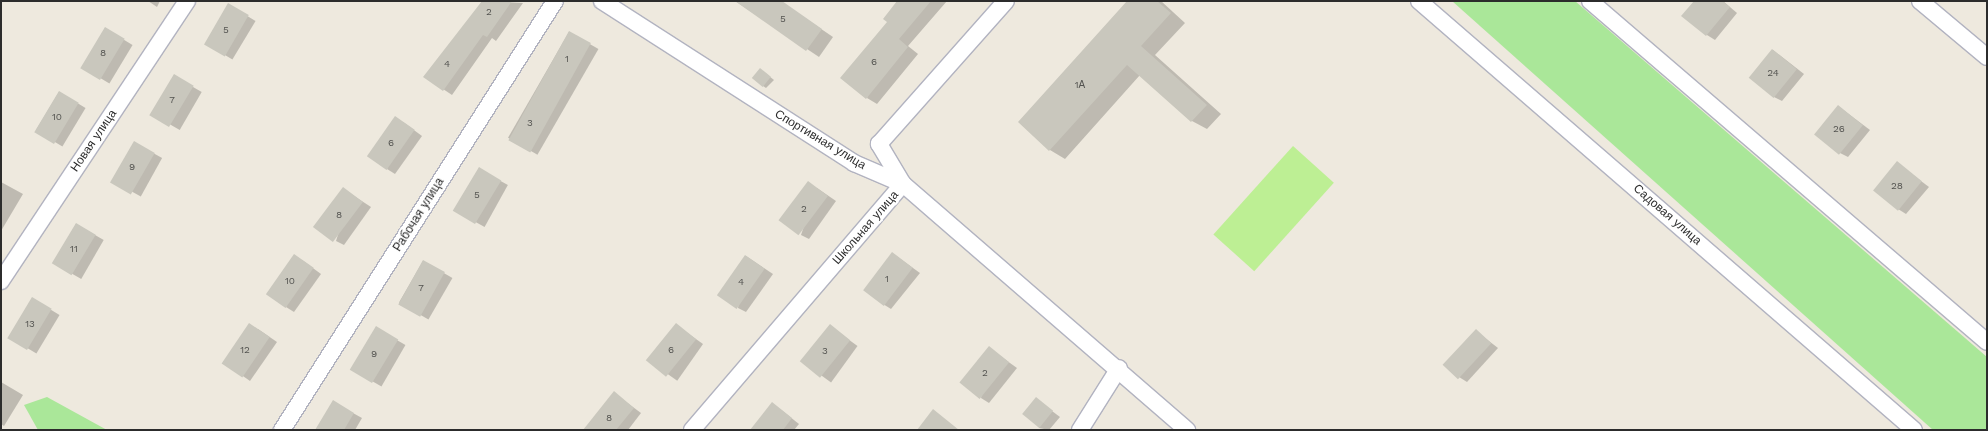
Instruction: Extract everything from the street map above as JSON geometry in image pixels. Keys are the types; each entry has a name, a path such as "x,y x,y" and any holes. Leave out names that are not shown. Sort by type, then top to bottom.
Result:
{"street":[{"name":"Новая улица","path":"1,281 187,1"},
{"name":"Рабочая улица","path":"282,430 555,1"},
{"name":"Спортивная улица","path":"602,1 854,164 903,184 1119,368 1188,430"},
{"name":"Школьная улица","path":"692,430 903,184 879,144 1006,1"},
{"name":"Садовая улица","path":"1419,1 1914,430"},
{"path":"1590,1 1987,342"},
{"path":"1920,1 1987,57"},
{"path":"1080,430 1119,368"}],"green space":[{"path":"1452,1 1575,1 1987,357 1987,430 1933,430"},
{"path":"1293,146 1334,183 1254,271 1213,234"},
{"path":"47,397 107,430 38,430 24,405"}],"building":[{"path":"482,1 512,1 487,37 483,35 443,91 423,77"},
{"path":"735,1 782,1 822,29 806,51"},
{"path":"897,1 931,1 899,39 908,47 866,99 840,78 887,22 883,19"},
{"path":"1127,1 1157,1 1171,13 1141,46 1207,105 1191,122 1127,65 1049,151 1018,122"},
{"path":"1694,1 1722,1 1730,7 1706,36 1681,16"},
{"path":"228,3 249,15 225,57 204,45"},
{"path":"105,27 125,39 100,80 80,68"},
{"path":"569,31 591,43 530,152 508,140"},
{"path":"1772,49 1797,69 1774,98 1749,78"},
{"path":"760,68 771,77 763,87 752,78"},
{"path":"174,74 194,86 169,127 149,115"},
{"path":"59,91 79,103 54,144 34,132"},
{"path":"1838,105 1863,125 1839,155 1814,135"},
{"path":"395,116 415,130 387,170 367,156"},
{"path":"134,141 155,153 131,195 110,183"},
{"path":"1897,161 1922,181 1898,211 1873,191"},
{"path":"479,167 501,180 475,224 453,211"},
{"path":"808,181 828,196 798,235 779,220"},
{"path":"343,187 363,202 333,242 313,227"},
{"path":"76,223 96,235 72,275 52,263"},
{"path":"892,252 913,268 884,306 863,290"},
{"path":"294,254 314,268 286,308 266,294"},
{"path":"745,255 765,269 737,309 717,295"},
{"path":"423,260 445,272 420,317 398,305"},
{"path":"32,297 52,309 27,350 7,338"},
{"path":"249,323 270,337 242,378 222,364"},
{"path":"676,323 696,339 666,377 646,360"},
{"path":"830,324 850,340 820,378 800,361"},
{"path":"376,326 398,339 372,383 350,370"},
{"path":"1476,329 1491,343 1458,379 1443,365"},
{"path":"989,346 1009,362 980,399 959,383"},
{"path":"614,391 634,408 616,430 583,430"},
{"path":"1036,397 1053,411 1039,428 1022,414"},
{"path":"333,400 354,413 344,430 315,430"},
{"path":"772,402 792,418 783,430 750,430"},
{"path":"933,409 959,430 917,430"}]}
